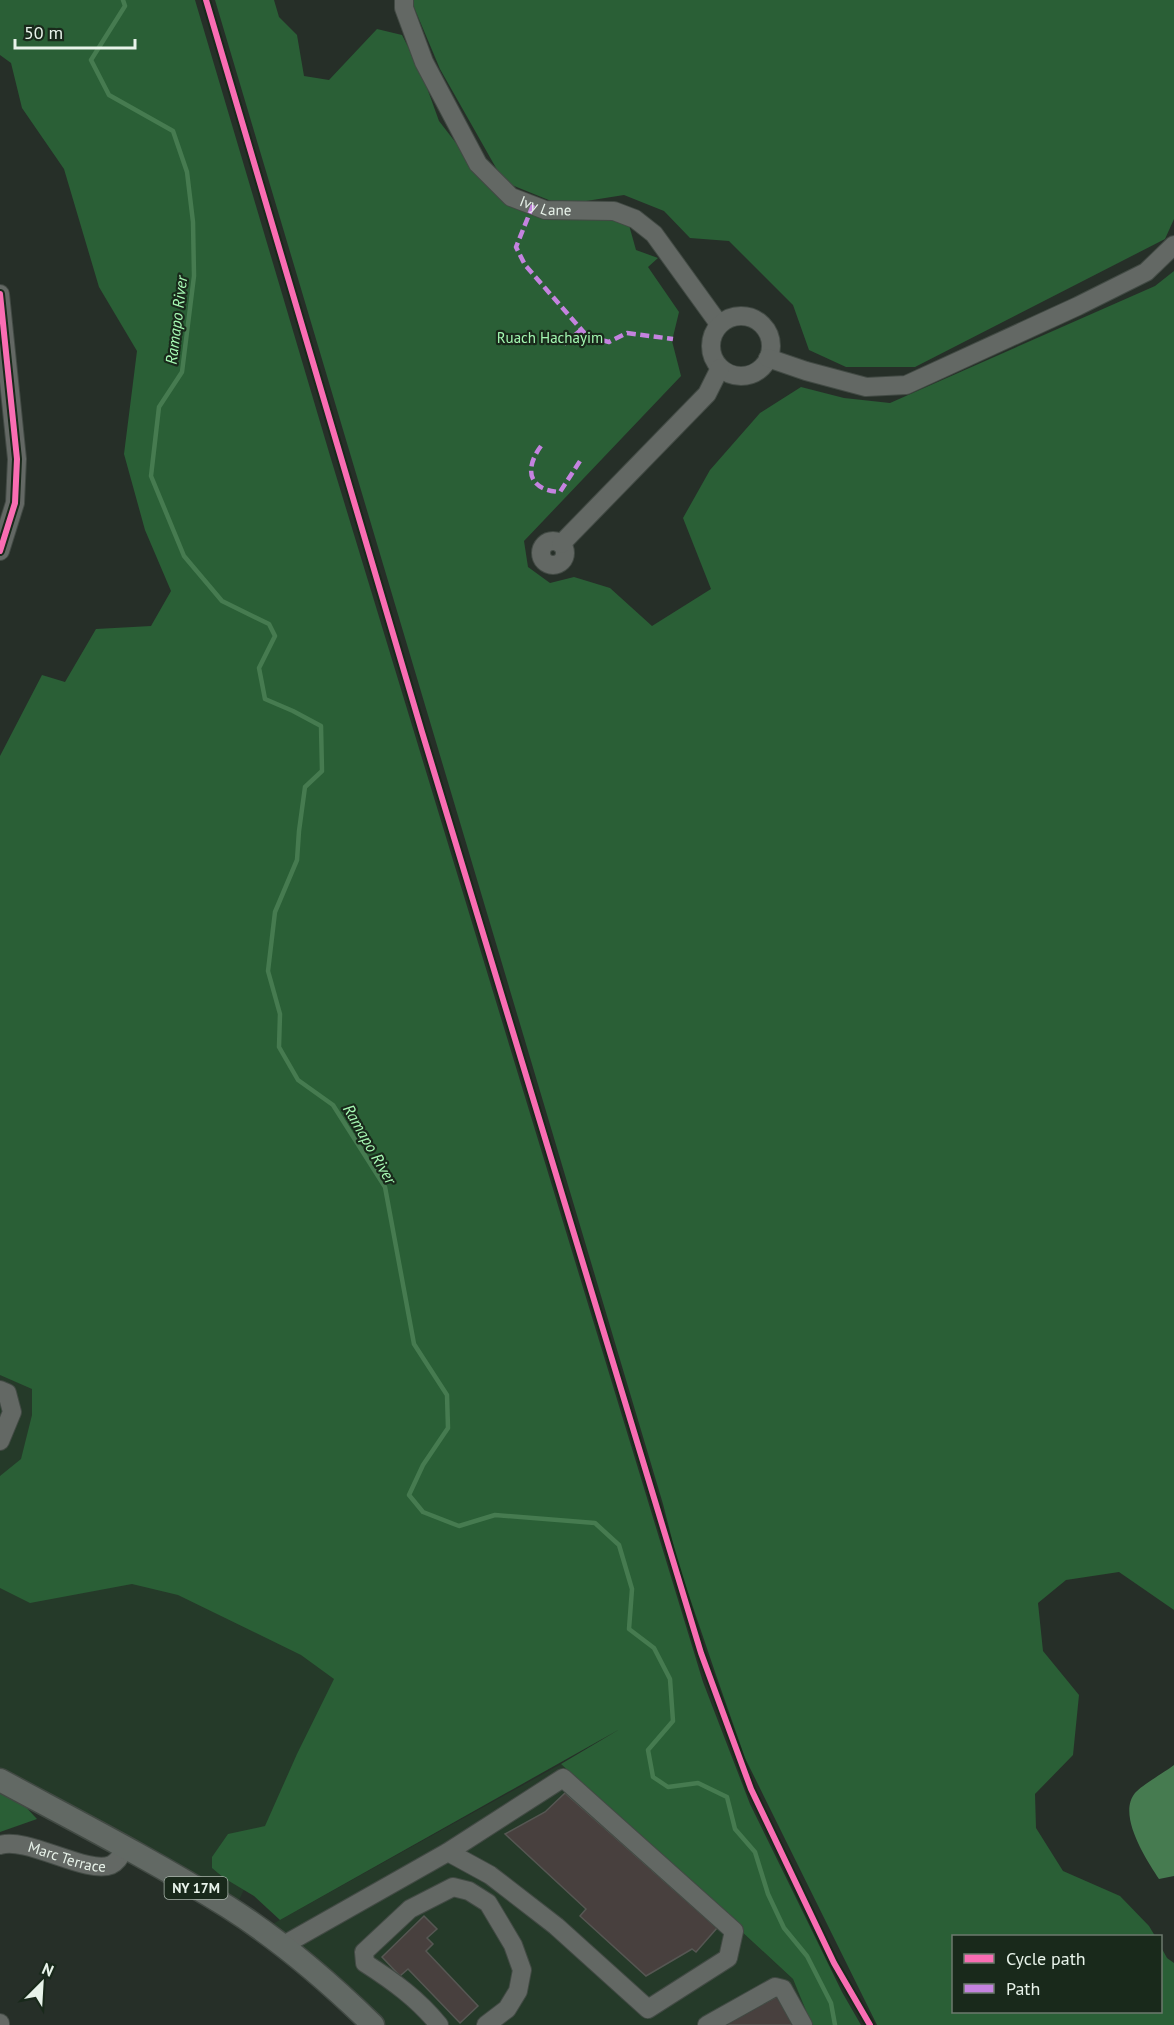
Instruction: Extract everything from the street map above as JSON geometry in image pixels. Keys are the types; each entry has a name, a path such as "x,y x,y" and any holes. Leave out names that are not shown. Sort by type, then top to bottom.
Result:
{"main road":[{"name":"NY 17M","path":"0,1780 125,1847 228,1907 282,1946 373,2025"}],"street":[{"name":"Ivy Lane","path":"404,0 406,16 424,62 478,164 511,197 545,210 614,211 635,219 654,234 719,324"},
{"path":"768,358 866,387 906,385 1146,272 1174,245"},
{"path":"0,294 17,459 15,503 0,551"},
{"path":"738,316 757,321 770,337 771,348 768,358 764,366 747,375 738,376 720,368 711,352 713,333 719,324 738,316"},
{"path":"561,544 707,394 720,368"},
{"path":"0,1390 7,1393 12,1412 0,1441"},
{"path":"282,1946 448,1852 563,1778 734,1931 728,1958 648,2009 556,1926 490,1875 448,1852"},
{"name":"Marc Terrace","path":"0,1845 5,1843 22,1845 93,1866 110,1866 120,1857 125,1847"},
{"path":"439,2025 425,2008 399,1985 365,1963 364,1952 410,1909 453,1887 469,1891 488,1903 513,1946 522,1970 518,1991 507,2009 486,2025"},
{"path":"708,2025 775,1988 783,1989 803,2025"}],"shaded area":[{"path":"0,1192 357,1647 234,1911 0,1783"},
{"path":"561,1764 793,1979 815,2025 373,2025 269,1926"},
{"path":"1174,1765 1174,1876 1159,1879 1135,1837 1129,1813 1130,1802 1138,1790"}],"green space":[{"path":"0,0 195,0 331,459 703,1682 750,1804 842,1992 861,2025 812,2025 793,1979 561,1764 620,1729 280,1920 254,1896 212,1868 212,1857 228,1834 265,1826 334,1679 301,1655 178,1595 132,1584 30,1603 0,1588 0,1476 21,1459 32,1415 32,1389 0,1375 0,756 42,675 65,682 96,629 151,626 171,591 145,530 124,454 137,351 99,287 64,169 22,108 11,63 0,55"},
{"name":"Ruach Hachayim","path":"215,0 274,0 279,17 297,35 304,76 329,80 377,29 402,35 422,74 439,121 497,196 539,215 616,220 629,225 636,250 658,258 648,267 679,312 672,341 681,376 524,541 528,567 550,583 574,577 610,588 652,626 711,589 683,518 710,470 760,413 801,387 844,398 890,403 1155,286 1174,271 1174,1610 1119,1572 1066,1580 1038,1603 1043,1651 1079,1695 1073,1755 1035,1794 1036,1828 1063,1871 1120,1896 1149,1926 1154,1935 952,1935 952,2013 1162,2013 1162,1949 1167,1958 1174,1963 1174,2025 877,2025 745,1758 678,1563 663,1504"},
{"path":"411,0 1174,0 1174,219 1165,239 915,367 846,367 809,350 793,305 729,241 690,238 664,211 624,195 561,205 504,182 440,69"},
{"path":"0,1792 22,1803 37,1819 0,1832"}],"building":[{"path":"565,1793 717,1928 696,1952 692,1949 646,1976 580,1916 586,1909 505,1834 545,1812"},
{"path":"424,1916 437,1929 427,1938 433,1944 426,1951 478,2006 460,2023 408,1969 400,1976 382,1957"},
{"path":"778,1996 793,2025 722,2025"}],"waterway":[{"name":"Ramapo River","path":"123,0 125,6 91,60 109,95 173,131 187,172 193,222 194,276 182,372 159,407 151,476 184,556 222,601 269,624 275,636 259,668 265,699 321,726 322,771 305,787 297,860 275,912 268,971 280,1014 279,1047 298,1080 333,1105 385,1187 414,1344 447,1395 448,1428 423,1465 409,1495 423,1512 459,1526 495,1515 595,1523 619,1545 632,1589 629,1629 654,1648 670,1679 673,1721 648,1750 653,1777 668,1787 698,1783 727,1797 735,1829 755,1852 768,1894 784,1928 807,1956 831,2003 835,2025"}],"marked path":[{"path":"533,205 516,247 525,265 587,336 609,342 627,333 673,339"},
{"path":"564,344 581,330"},
{"path":"541,446 531,470 535,483 541,487 560,492 580,461"}],"cycle path":[{"path":"206,0 422,732 701,1653 751,1789 834,1963 870,2025"},
{"path":"0,294 17,459 15,503 0,551"}]}
